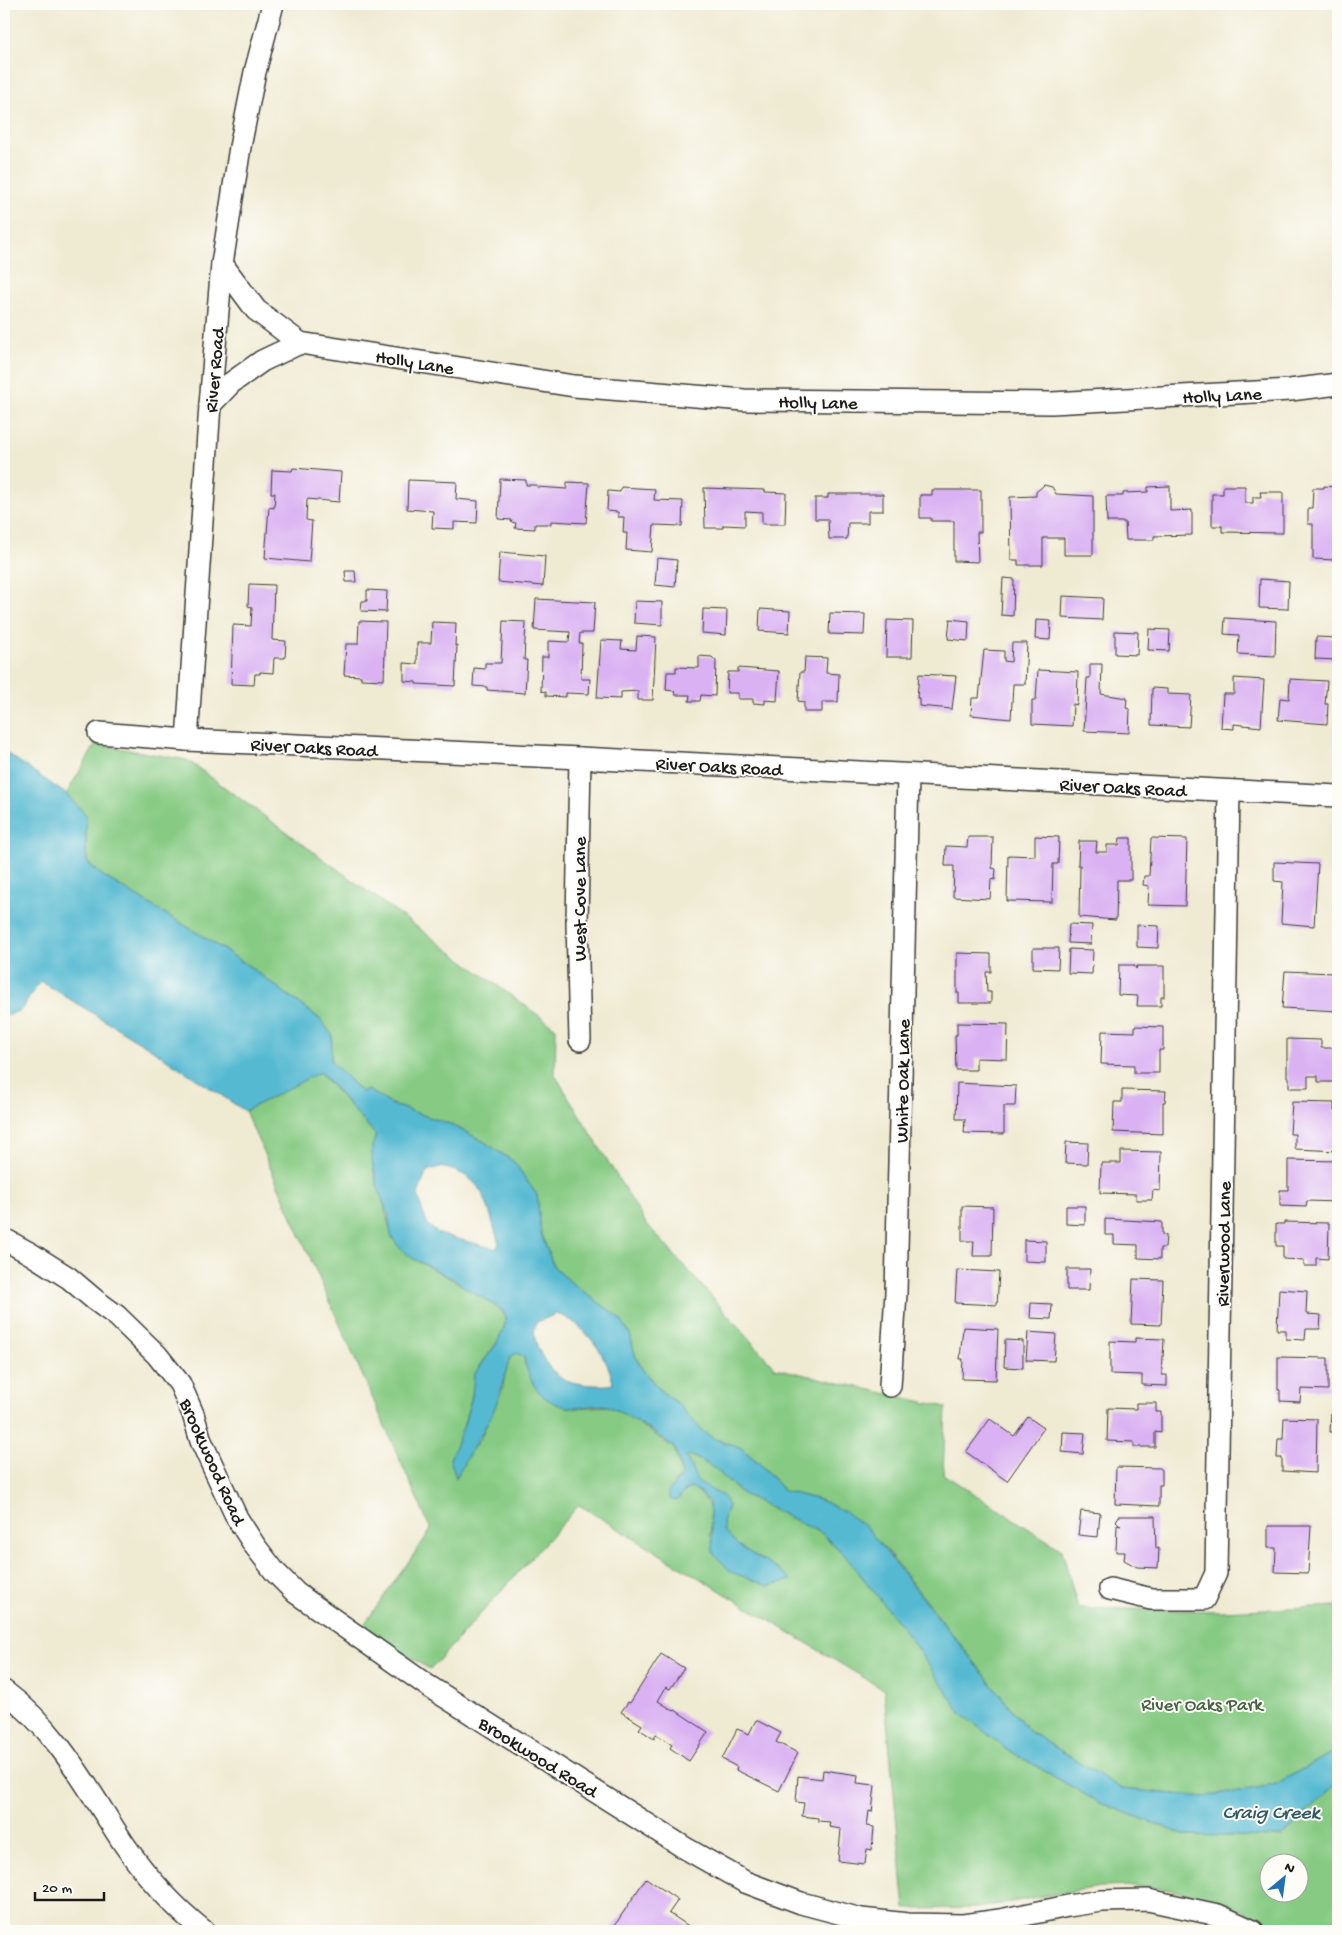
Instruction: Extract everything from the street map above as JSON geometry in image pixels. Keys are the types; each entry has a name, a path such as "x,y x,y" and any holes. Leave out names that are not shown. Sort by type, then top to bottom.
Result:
{"street":[{"name":"River Road","path":"187,740 210,405 222,264 240,147 253,81 273,4"},
{"name":"Holly Lane","path":"222,264 256,310 300,343 574,386 744,400 1052,403 1290,390 1338,384"},
{"path":"210,405 231,383 262,361 300,343"},
{"name":"River Oaks Road","path":"99,733 187,740 1338,796"},
{"name":"West Cove Lane","path":"580,758 576,922 580,1040"},
{"name":"White Oak Lane","path":"890,1386 896,1293 908,775"},
{"name":"Riverwood Lane","path":"1110,1589 1150,1599 1204,1599 1216,1573 1229,791"},
{"name":"Brookwood Road","path":"4,1239 69,1278 117,1316 157,1355 180,1384 193,1414 201,1441 237,1518 260,1553 275,1572 296,1593 428,1686 685,1848 745,1882 801,1903 861,1919 908,1924 963,1925 1000,1920 1092,1902 1148,1900 1218,1915 1254,1931"},
{"path":"4,1691 20,1703 47,1731 83,1778 125,1845 158,1887 204,1931"}],"green space":[{"name":"River Oaks Park","path":"96,744 187,760 556,1028 555,1075 645,1222 775,1368 946,1407 943,1474 1062,1550 1078,1608 1220,1611 1338,1606 1338,1748 1274,1785 1206,1797 1122,1789 1029,1731 886,1550 820,1500 784,1491 760,1464 740,1447 715,1439 703,1432 679,1405 660,1390 642,1369 635,1355 630,1334 554,1267 541,1234 537,1195 514,1162 483,1141 450,1124 393,1105 368,1090 361,1092 331,1061 332,1035 320,1019 246,964 103,876 87,862 86,815 66,794"},
{"path":"319,1072 376,1135 373,1151 375,1174 390,1231 395,1240 414,1259 479,1295 501,1311 505,1317 503,1331 475,1375 473,1392 461,1437 456,1477 467,1455 480,1439 503,1388 505,1371 511,1356 517,1353 524,1357 525,1365 574,1408 608,1406 629,1417 674,1448 682,1475 675,1482 676,1501 688,1489 692,1488 704,1497 710,1514 710,1536 754,1579 768,1586 790,1580 777,1569 739,1546 724,1531 723,1521 728,1506 696,1479 686,1456 690,1455 713,1467 741,1493 821,1533 843,1553 903,1628 962,1714 1005,1748 1098,1802 1184,1835 1281,1837 1338,1783 1338,1931 1279,1931 1241,1910 1205,1898 1171,1890 1133,1886 1101,1887 979,1908 905,1909 884,1690 579,1505 430,1670 363,1626 431,1530 245,1111"}],"water":[{"name":"Craig Creek","path":"4,751 66,794 86,815 87,862 103,876 246,964 320,1019 332,1035 331,1061 361,1092 368,1090 393,1105 450,1124 483,1141 514,1162 537,1195 541,1234 554,1267 573,1284 619,1317 630,1334 635,1355 642,1369 660,1390 679,1405 703,1432 715,1439 740,1447 760,1464 784,1491 820,1500 844,1511 867,1528 1029,1731 1122,1789 1206,1797 1274,1785 1338,1748 1338,1783 1281,1837 1184,1835 1098,1802 1005,1748 962,1714 903,1628 843,1553 821,1533 741,1493 713,1467 690,1455 686,1456 696,1479 704,1486 723,1496 728,1506 723,1521 724,1531 739,1546 777,1569 791,1580 768,1586 731,1572 713,1553 709,1502 700,1492 692,1488 687,1489 676,1501 670,1499 668,1492 682,1475 675,1449 643,1426 607,1406 573,1408 553,1403 539,1392 526,1367 524,1357 517,1353 511,1356 493,1412 456,1478 450,1459 464,1425 472,1396 474,1375 497,1343 506,1319 503,1311 493,1304 457,1281 412,1258 399,1247 391,1236 388,1214 378,1188 372,1161 372,1147 376,1135 320,1072 245,1111 148,1047 40,981 21,1010 4,1017","holes":["440,1167 455,1171 467,1177 476,1185 487,1204 499,1243 496,1249 439,1234 428,1225 418,1194 427,1171","556,1314 566,1317 585,1332 601,1352 611,1374 613,1384 593,1385 574,1383 560,1376 548,1365 537,1345 534,1335 537,1322"]}],"building":[{"path":"293,468 341,472 339,502 307,499 306,520 312,521 309,562 265,558 269,507 274,508 275,493 271,493 272,470 292,471"},
{"path":"500,479 526,480 526,485 567,489 567,482 589,483 586,523 551,521 551,524 535,524 535,529 515,528 516,523 511,522 512,520 498,519"},
{"path":"408,480 457,482 456,499 478,501 477,523 454,522 454,529 432,528 433,511 407,509"},
{"path":"1044,485 1052,487 1056,494 1093,496 1093,555 1064,555 1064,538 1043,538 1043,565 1018,565 1018,560 1011,560 1010,497 1036,496 1036,492"},
{"path":"1170,486 1170,511 1192,510 1192,535 1154,536 1154,540 1126,540 1125,522 1107,522 1106,496 1123,496 1123,493 1148,492 1148,487"},
{"path":"1223,486 1245,486 1245,503 1253,503 1253,497 1261,497 1260,492 1283,492 1283,533 1222,532 1222,526 1212,526 1212,494 1223,494"},
{"path":"1324,486 1338,487 1337,560 1313,559 1313,524 1308,524 1308,508 1312,508 1313,488 1324,488"},
{"path":"621,487 655,489 654,500 683,501 682,526 654,525 652,552 626,550 627,533 623,533 624,517 618,517 618,512 607,511 608,491 620,492"},
{"path":"704,488 765,490 765,492 786,493 785,524 762,524 762,512 745,511 745,526 723,525 723,528 705,528"},
{"path":"932,490 981,490 981,532 977,532 978,562 954,561 954,521 931,521 931,518 920,518 920,495 932,495"},
{"path":"828,494 883,494 883,511 868,511 868,523 848,523 847,539 829,539 828,519 815,519 815,498 828,498"},
{"path":"500,552 545,556 543,586 498,582"},
{"path":"657,558 677,560 675,587 655,585"},
{"path":"345,571 355,571 356,582 346,582"},
{"path":"1003,578 1014,579 1013,616 1001,615"},
{"path":"1260,579 1289,581 1288,609 1259,608"},
{"path":"249,584 274,585 272,640 286,641 285,658 274,658 273,673 260,672 260,674 255,674 254,685 231,684 233,625 251,626 252,607 248,606"},
{"path":"367,590 387,591 386,612 361,611 362,601 367,601"},
{"path":"1063,596 1103,598 1102,620 1062,618"},
{"path":"536,599 595,602 593,633 580,633 579,643 582,643 581,679 590,679 589,694 566,693 566,697 546,696 546,692 541,691 542,657 548,657 548,641 569,642 570,632 534,630"},
{"path":"635,601 662,602 662,625 634,623"},
{"path":"703,609 727,610 726,635 702,633"},
{"path":"760,609 790,611 789,633 759,631"},
{"path":"830,613 865,614 864,635 829,634"},
{"path":"1225,618 1276,621 1275,656 1238,654 1239,635 1224,634"},
{"path":"950,619 969,621 968,641 948,639"},
{"path":"887,620 913,621 912,657 886,657"},
{"path":"1036,620 1051,621 1050,640 1035,639"},
{"path":"359,621 386,622 384,680 361,679 361,676 344,675 346,644 358,644"},
{"path":"503,621 526,622 524,660 527,660 525,693 487,690 487,687 473,686 474,668 485,669 485,663 501,663"},
{"path":"432,622 456,623 455,686 416,684 416,682 404,681 404,663 417,664 417,643 431,643"},
{"path":"1149,629 1170,630 1169,651 1148,650"},
{"path":"1115,631 1138,632 1137,655 1115,654"},
{"path":"637,636 656,637 653,700 638,700 638,691 621,692 621,699 597,698 601,640 622,641 621,649 636,650"},
{"path":"1316,637 1338,638 1338,660 1315,659"},
{"path":"1012,643 1027,643 1025,684 1013,684 1011,719 971,715 972,698 979,698 984,650 1004,651 1004,661 1011,662"},
{"path":"699,656 712,657 716,661 715,696 701,695 700,701 689,701 690,695 675,695 674,691 666,690 667,672 676,672 676,667 699,668"},
{"path":"805,657 827,658 826,673 839,674 838,702 822,702 822,712 804,712 804,702 798,701 800,672 804,672"},
{"path":"1090,664 1102,664 1101,694 1127,698 1126,708 1130,709 1129,733 1084,731 1087,678 1090,678"},
{"path":"738,668 779,671 777,701 765,700 765,704 753,703 753,699 738,699 738,693 727,693 728,672 738,672"},
{"path":"1038,670 1078,672 1077,705 1073,704 1072,726 1032,724 1032,700 1036,700"},
{"path":"919,674 956,676 952,709 919,706 919,698 917,698"},
{"path":"1234,678 1264,680 1261,727 1234,724 1234,729 1221,728 1223,694 1234,694"},
{"path":"1290,679 1327,681 1325,704 1328,704 1327,724 1278,720 1280,698 1289,699"},
{"path":"1152,688 1167,689 1167,694 1191,695 1189,727 1151,725"},
{"path":"1035,836 1059,837 1058,864 1053,864 1052,902 1007,901 1008,855 1035,856"},
{"path":"968,837 993,837 992,868 996,869 995,880 991,879 990,899 953,897 954,866 945,866 946,846 967,847"},
{"path":"1120,838 1131,838 1131,880 1117,880 1116,920 1079,917 1079,841 1097,841 1096,852 1107,852 1107,845 1119,845"},
{"path":"1151,838 1187,839 1185,906 1148,905 1149,886 1143,885 1144,876 1149,876"},
{"path":"1274,862 1318,864 1314,926 1281,923 1283,882 1274,881"},
{"path":"1069,924 1092,925 1091,944 1068,943"},
{"path":"1137,925 1159,926 1158,948 1137,947"},
{"path":"1033,948 1059,948 1058,969 1033,968"},
{"path":"1069,949 1093,950 1092,974 1068,973"},
{"path":"957,953 991,954 991,972 986,972 987,992 991,992 991,1003 959,1003 959,993 957,993"},
{"path":"1119,965 1134,965 1136,969 1137,966 1164,966 1164,997 1161,997 1161,1006 1137,1006 1138,996 1118,995"},
{"path":"1333,968 1338,969 1338,1011 1282,1008 1285,971 1333,973"},
{"path":"957,1023 1008,1024 1007,1059 976,1058 976,1070 956,1070 955,1035 957,1035"},
{"path":"1135,1026 1163,1027 1163,1050 1159,1050 1159,1073 1134,1073 1134,1065 1101,1064 1102,1031 1135,1032"},
{"path":"1287,1039 1321,1040 1321,1048 1338,1048 1338,1082 1318,1082 1318,1076 1308,1076 1308,1088 1289,1088 1289,1077 1287,1077"},
{"path":"957,1083 1016,1086 1015,1106 1004,1106 1004,1134 964,1133 965,1119 956,1119"},
{"path":"1122,1090 1166,1091 1165,1102 1163,1102 1163,1134 1113,1132 1114,1102 1122,1102"},
{"path":"1292,1102 1334,1103 1334,1111 1338,1111 1338,1151 1295,1149 1295,1134 1290,1134"},
{"path":"1066,1142 1088,1143 1087,1164 1065,1163"},
{"path":"1121,1151 1161,1152 1160,1191 1153,1190 1152,1200 1136,1200 1136,1194 1100,1193 1101,1163 1121,1163"},
{"path":"1288,1160 1338,1161 1338,1202 1307,1201 1306,1207 1280,1206 1280,1190 1288,1190"},
{"path":"962,1206 993,1207 992,1256 973,1256 974,1241 962,1241"},
{"path":"1066,1206 1085,1206 1085,1225 1066,1224"},
{"path":"1105,1219 1162,1222 1162,1235 1166,1235 1165,1248 1160,1248 1160,1259 1138,1258 1138,1245 1114,1244 1114,1235 1105,1235"},
{"path":"1284,1222 1329,1223 1328,1259 1316,1258 1316,1266 1304,1266 1304,1260 1283,1259 1283,1246 1276,1246 1276,1224 1284,1224"},
{"path":"1024,1240 1046,1241 1046,1262 1024,1261"},
{"path":"1067,1269 1090,1269 1089,1290 1067,1290"},
{"path":"957,1270 999,1272 997,1305 955,1303"},
{"path":"1133,1279 1163,1280 1161,1325 1131,1324"},
{"path":"1279,1289 1307,1291 1306,1314 1321,1315 1320,1329 1306,1329 1305,1340 1286,1339 1286,1330 1277,1330"},
{"path":"1031,1303 1052,1304 1051,1319 1030,1318"},
{"path":"963,1327 998,1329 996,1380 962,1379 963,1359 960,1359"},
{"path":"1028,1332 1056,1334 1054,1361 1026,1360"},
{"path":"1135,1338 1164,1339 1162,1375 1167,1375 1167,1386 1142,1385 1142,1375 1110,1374 1110,1341 1135,1342"},
{"path":"1005,1340 1023,1341 1023,1368 1004,1367"},
{"path":"1278,1357 1328,1358 1328,1390 1301,1389 1300,1402 1280,1401"},
{"path":"1136,1403 1156,1403 1156,1412 1161,1412 1161,1433 1155,1432 1155,1447 1134,1447 1134,1442 1107,1441 1108,1408 1136,1409"},
{"path":"1331,1411 1338,1411 1338,1432 1330,1432"},
{"path":"1028,1417 1044,1428 1007,1481 966,1452 990,1419 1014,1436"},
{"path":"1284,1418 1317,1419 1316,1473 1282,1471 1282,1458 1277,1458 1278,1439 1283,1439"},
{"path":"1063,1432 1085,1433 1083,1454 1062,1452"},
{"path":"1116,1467 1160,1468 1162,1470 1162,1485 1159,1485 1159,1506 1115,1504"},
{"path":"1081,1511 1100,1513 1098,1537 1078,1535"},
{"path":"1119,1516 1155,1516 1156,1549 1159,1548 1158,1568 1137,1567 1124,1560 1125,1552 1116,1552 1117,1525 1121,1526 1116,1521"},
{"path":"1268,1526 1311,1526 1308,1573 1275,1572 1276,1548 1268,1548"},
{"path":"661,1654 684,1668 670,1689 666,1687 658,1701 708,1732 689,1761 670,1748 672,1745 656,1734 654,1739 639,1729 642,1725 621,1712 628,1702 630,1703"},
{"path":"756,1720 781,1733 776,1742 798,1753 779,1791 736,1770 737,1767 722,1759 737,1729 749,1734"},
{"path":"823,1770 858,1775 857,1783 875,1785 872,1812 869,1811 867,1826 874,1827 872,1850 867,1849 865,1864 838,1861 841,1829 829,1827 830,1822 818,1821 818,1818 802,1816 804,1803 796,1802 798,1776 822,1779"},
{"path":"646,1878 678,1900 669,1913 696,1931 611,1931"}]}
